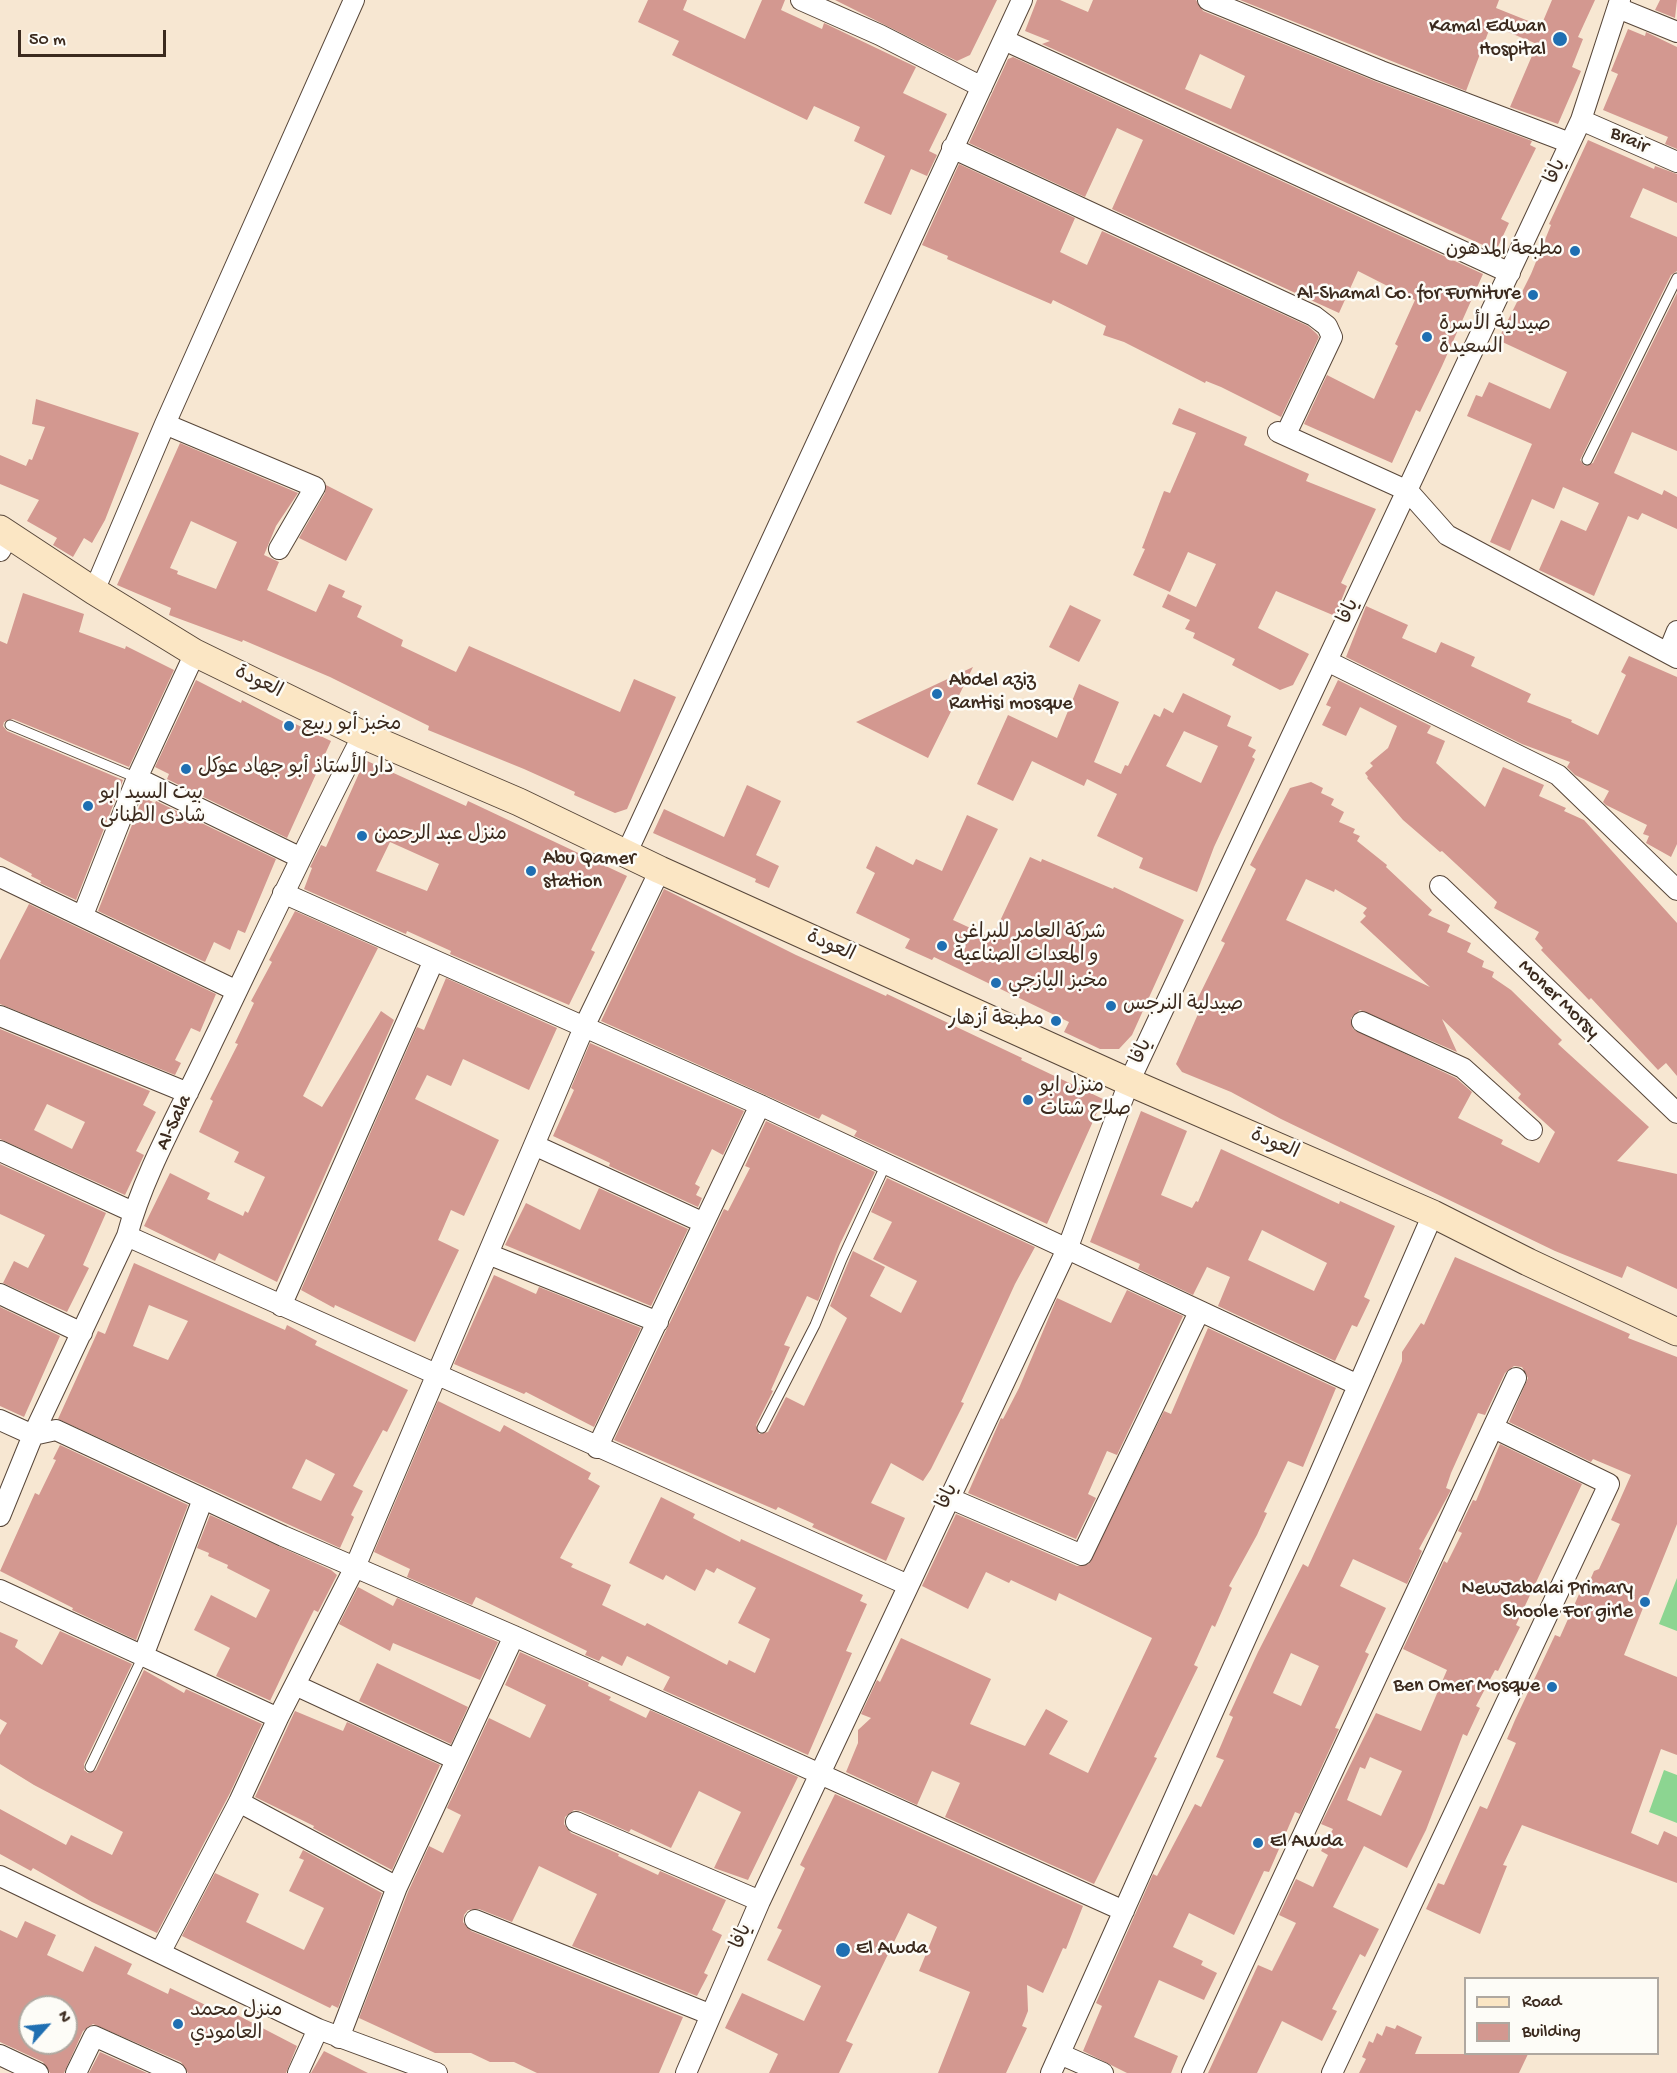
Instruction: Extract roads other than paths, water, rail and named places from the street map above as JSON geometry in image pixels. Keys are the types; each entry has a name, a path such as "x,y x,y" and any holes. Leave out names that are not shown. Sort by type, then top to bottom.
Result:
{"main road":[{"name":"العودة","path":"3,538 195,653 363,735 627,852 660,870 1129,1082 1433,1214 1528,1263 1677,1332"}],"street":[{"path":"94,591 165,424 354,0"},
{"path":"801,0 880,35 982,87"},
{"path":"627,852 1022,0"},
{"path":"1208,0 1381,71 1570,143"},
{"path":"1619,4 1677,32"},
{"name":"يافا","path":"686,2073 709,2014 759,1901 821,1774 1068,1247 1129,1082 1581,120 1619,4"},
{"path":"1004,40 1510,273"},
{"name":"Brair","path":"1581,120 1677,162"},
{"path":"952,148 1314,316 1328,326 1332,338 1326,354 1282,433 1408,491 1447,535 1672,655 1677,632"},
{"path":"165,424 315,487 279,549"},
{"path":"83,915 136,778 195,653"},
{"path":"1327,662 1558,775 1677,890"},
{"name":"Al-Sala","path":"0,1516 33,1435 127,1236 134,1212 188,1094 299,857 363,735"},
{"path":"136,778 299,857"},
{"path":"160,1953 239,1802 278,1718 356,1567 435,1375 585,1025 660,870"},
{"path":"0,877 237,991"},
{"name":"Moner Morsy","path":"1440,886 1675,1105"},
{"path":"283,893 585,1025 682,1072 760,1105 1068,1247 1199,1312 1358,1385"},
{"path":"281,1306 434,960"},
{"path":"0,1016 188,1094"},
{"path":"1362,1022 1463,1068 1532,1130"},
{"path":"597,1448 760,1105"},
{"path":"534,1145 704,1223"},
{"path":"0,1151 134,1212"},
{"path":"1051,2073 1433,1214"},
{"path":"127,1236 597,1448 908,1585"},
{"path":"488,1254 657,1322"},
{"path":"0,1294 82,1333"},
{"path":"949,1498 1082,1556 1199,1312"},
{"path":"1192,2073 1516,1378"},
{"path":"0,1420 33,1435 56,1430 203,1499 514,1636 1124,1911"},
{"path":"1332,2073 1609,1484 1494,1428"},
{"path":"143,1656 203,1499"},
{"path":"0,1590 278,1718"},
{"path":"339,2038 397,1887 514,1636"},
{"path":"295,1685 455,1759"},
{"path":"239,1802 397,1887"},
{"path":"576,1822 759,1901"},
{"path":"0,1876 318,2029 437,2073"},
{"path":"475,1920 709,2014"},
{"path":"298,2073 318,2029"},
{"path":"76,2073 94,2036 176,2073"},
{"path":"1060,2054 1103,2073"},
{"path":"0,2055 38,2073"}],"lane":[{"path":"1587,460 1677,278"},
{"path":"10,724 136,778"},
{"path":"762,1428 815,1325 842,1259 886,1164"},
{"path":"90,1767 143,1656"}],"place":[{"name":"Kamal Edwan Hospital","path":"1560,39"},
{"name":"مطبعة المدهون","path":"1575,251"},
{"name":"Al-Shamal Co. for Furniture","path":"1533,295"},
{"name":"صيدلية الأسرة السعيدة","path":"1427,337"},
{"name":"Abdel aziz Rantisi mosque","path":"937,694"},
{"name":"مخبز أبو ربيع","path":"289,726"},
{"name":"دار الأستاذ أبو جهاد عوكل","path":"186,769"},
{"name":"بيت السيد ابو شادى الطنانى","path":"88,806"},
{"name":"منزل عبد الرحمن","path":"362,836"},
{"name":"Abu Qamer station","path":"531,871"},
{"name":"شركة العامر للبراغي و المعدات الصناعية","path":"942,946"},
{"name":"مخبز اليازجي","path":"996,983"},
{"name":"صيدلية النرجس","path":"1111,1006"},
{"name":"مطبعة أزهار","path":"1056,1021"},
{"name":"منزل ابو صلاح شتات","path":"1028,1100"},
{"name":"NewJabalai Primary Shoole For girle","path":"1645,1602"},
{"name":"Ben Omer Mosque","path":"1552,1687"},
{"name":"El AWda","path":"1258,1843"},
{"name":"El Awda","path":"843,1950"},
{"name":"منزل محمد العامودي","path":"178,2024"}]}
